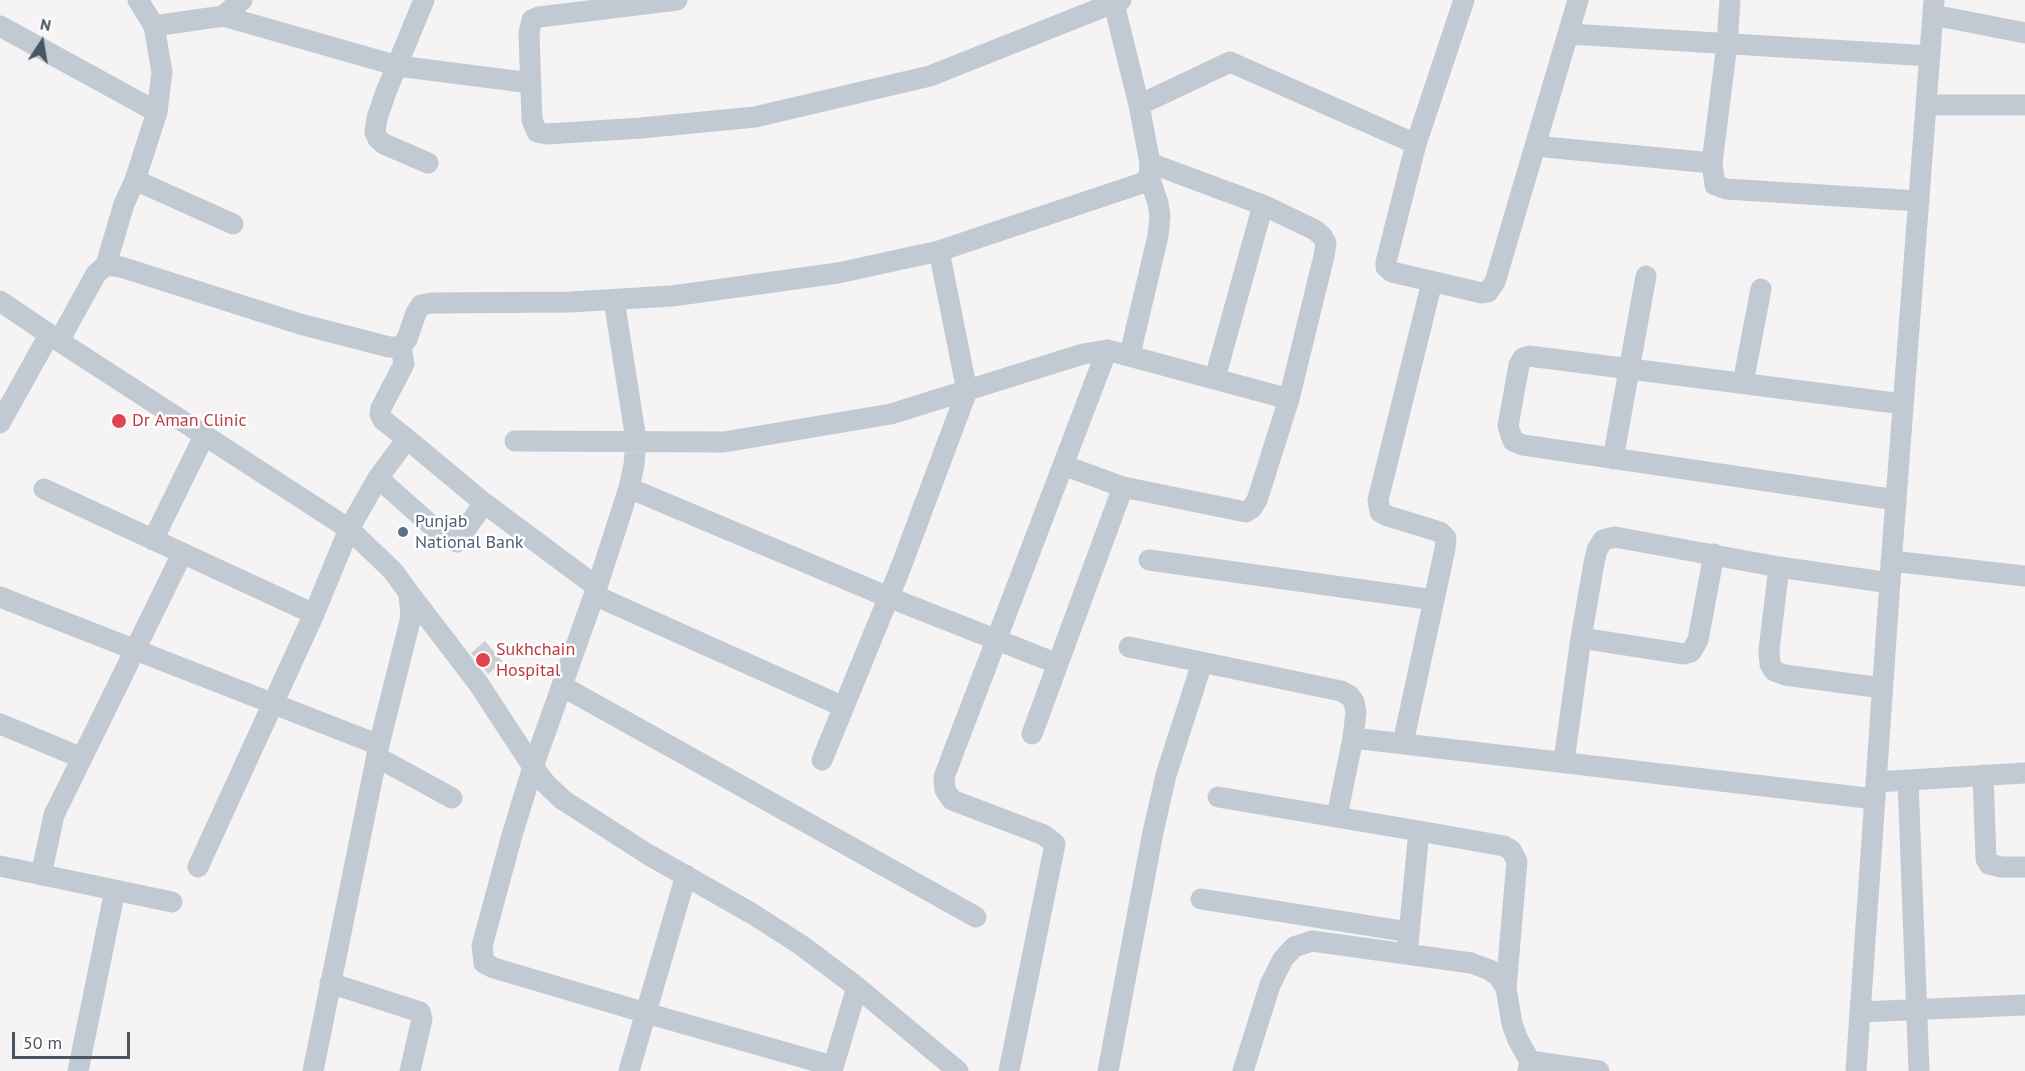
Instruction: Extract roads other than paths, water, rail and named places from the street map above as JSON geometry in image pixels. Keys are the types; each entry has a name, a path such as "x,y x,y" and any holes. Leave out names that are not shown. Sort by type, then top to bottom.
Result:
{"street":[{"path":"0,423 96,274 106,265 124,204 135,180 157,112 162,72 154,26 138,0"},
{"path":"223,16 242,0"},
{"path":"424,0 386,92 375,132 384,144 428,163"},
{"path":"677,0 539,17 532,20 529,33 531,83 533,127 537,132 547,134 642,128 755,117 930,76 1116,1 1160,216 1158,236 1130,354"},
{"path":"1464,0 1416,144 1386,267 1392,272 1475,293 1488,292 1495,282 1578,0"},
{"path":"1730,0 1727,44 1712,163 1715,185 1726,189 1919,201"},
{"path":"1856,1071 1891,561 1934,7 2025,33"},
{"path":"154,26 223,16 398,66 531,83"},
{"path":"0,26 157,112"},
{"path":"1569,34 1930,56"},
{"path":"1139,105 1230,62 1416,144"},
{"path":"1926,105 2025,105"},
{"path":"1535,146 1712,163"},
{"path":"1063,465 1123,487 1246,512 1257,500 1289,399 1326,243 1322,236 1315,230 1263,205 1149,170"},
{"path":"106,265 121,267 300,324 389,347 401,347 408,339 416,312 421,305 570,302 672,296 838,273 939,251 1142,183 1149,170"},
{"path":"135,180 233,224"},
{"path":"1215,378 1263,205"},
{"path":"822,760 888,597 967,391 939,251"},
{"path":"1614,459 1646,276"},
{"path":"1403,743 1446,549 1446,538 1440,532 1388,516 1380,512 1378,506 1432,282"},
{"path":"1743,384 1761,289"},
{"path":"615,300 636,440 634,465 596,591 533,767 482,946 484,963 494,968 833,1068 857,987"},
{"path":"0,301 349,529 393,571 478,683 533,767 546,784 563,800 649,855 801,945 857,987 958,1071"},
{"path":"401,347 404,364 381,408 380,414 383,420 484,503 596,591 844,707"},
{"path":"515,441 724,442 891,414 1083,354 1107,350 1130,354 1289,399"},
{"path":"1009,1071 1055,844 1044,835 952,800 945,790 944,777 1107,350"},
{"path":"1896,500 1522,445 1514,441 1508,426 1519,365 1522,358 1529,356 1903,404"},
{"path":"153,540 205,435"},
{"path":"198,867 314,614 349,529 378,478 407,440"},
{"path":"378,478 441,534 457,543 484,503"},
{"path":"1032,734 1123,487"},
{"path":"628,488 888,597 1058,664"},
{"path":"44,489 314,614"},
{"path":"1564,762 1594,563 1603,540 1615,537 1779,567 1890,583"},
{"path":"41,875 54,815 182,554"},
{"path":"1581,638 1684,654 1691,652 1698,640 1714,554"},
{"path":"1149,560 1434,600"},
{"path":"1891,561 2025,576"},
{"path":"1779,567 1769,650 1770,664 1774,671 1785,675 1882,688"},
{"path":"315,1071 330,983 378,751 411,617 409,593"},
{"path":"0,597 273,704 378,751 452,798"},
{"path":"1129,648 1341,692 1350,696 1356,712 1337,816"},
{"path":"1108,1071 1166,775 1202,663"},
{"path":"562,686 976,917"},
{"path":"0,724 82,758"},
{"path":"1353,738 1564,762 1875,790 1908,780 2025,773"},
{"path":"1983,775 1986,859 1989,864 2025,867"},
{"path":"1908,780 1919,1071"},
{"path":"1218,797 1504,846 1511,850 1516,861 1506,988 1512,1024 1518,1040 1529,1066 1599,1071"},
{"path":"1407,953 1419,831"},
{"path":"0,866 172,902"},
{"path":"629,1071 686,875"},
{"path":"78,1071 115,890"},
{"path":"1201,898 1409,932"},
{"path":"1243,1071 1270,985 1283,959 1294,947 1312,941 1471,963 1490,970 1498,976 1506,988"},
{"path":"330,983 420,1012 422,1018 410,1071"},
{"path":"1860,1012 2025,1005"}],"place":[{"name":"Dr Aman Clinic","path":"119,421"},
{"name":"Punjab National Bank","path":"403,532"},
{"name":"Sukhchain Hospital","path":"483,660"}]}
